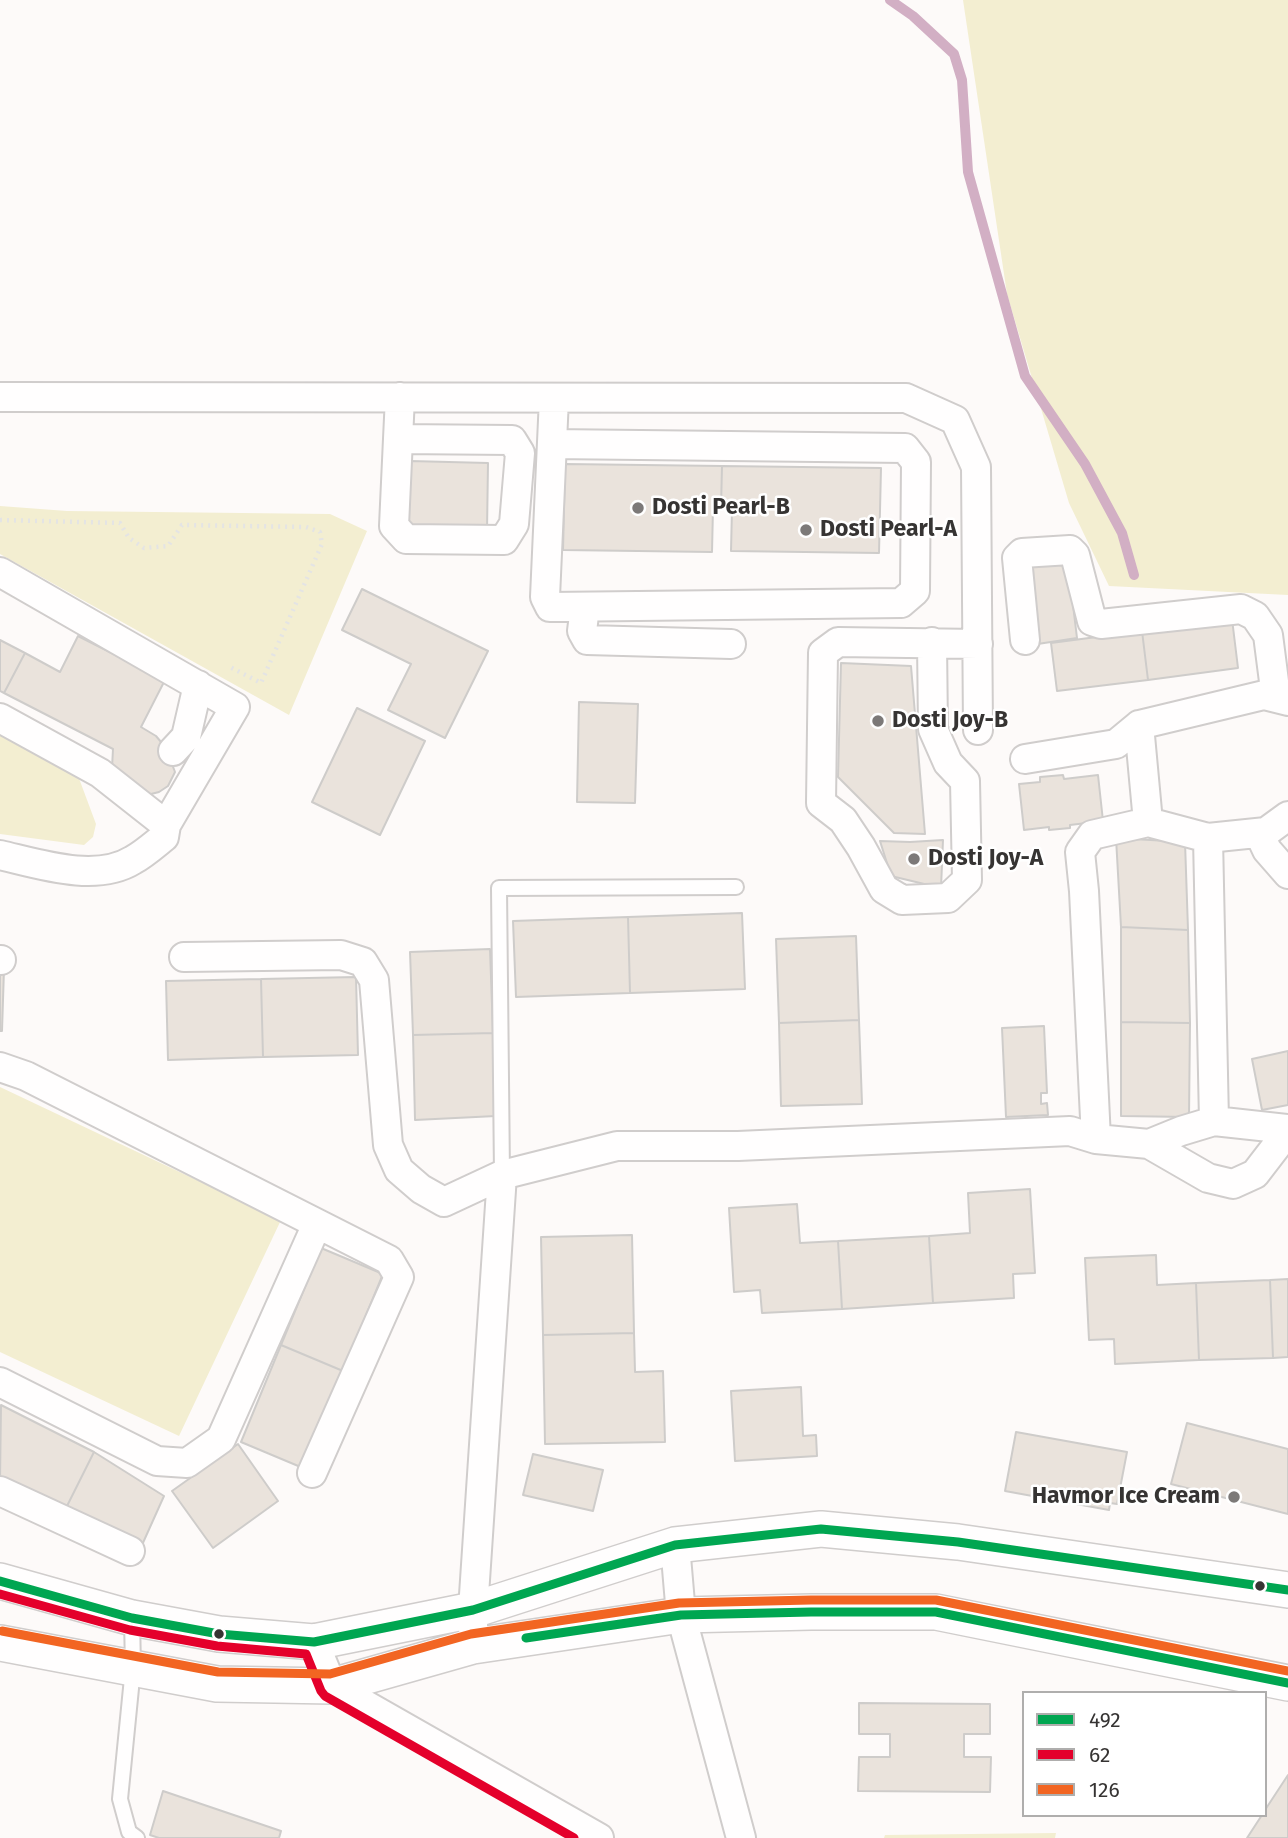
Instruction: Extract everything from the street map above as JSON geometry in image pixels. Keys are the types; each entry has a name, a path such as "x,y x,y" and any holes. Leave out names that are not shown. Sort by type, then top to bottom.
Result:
{"street":[{"path":"0,397 906,398 955,420 976,467 978,730"},
{"path":"398,439 512,440 520,453 514,523 504,540 406,539 394,526 398,439 400,397"},
{"path":"552,443 905,449 916,462 915,591 901,603 550,607 545,597 554,398"},
{"path":"1025,640 1017,558 1022,553 1070,550 1075,555 1092,621 1101,624 1241,609 1255,616 1268,635 1282,699 1264,695 1139,726 1116,744 1025,759"},
{"path":"0,572 235,706 166,825 164,837 131,862 105,871 59,869 0,855"},
{"path":"585,607 582,631 587,640 731,644"},
{"path":"932,642 933,729 948,763 965,782 967,880 948,898 902,900 884,889 844,821 821,803 823,653 838,642 932,642 978,644"},
{"path":"173,751 186,737 198,685"},
{"path":"0,718 100,773 166,825"},
{"path":"1139,726 1148,822"},
{"path":"1096,1139 1080,852 1092,835 1148,822 1208,838 1266,832 1288,816"},
{"path":"1259,833 1267,850 1288,874"},
{"path":"1208,838 1214,1121"},
{"path":"184,957 341,955 363,962 374,980 388,1145 399,1170 422,1189 444,1202 502,1175 617,1146 738,1146 1057,1131 1070,1131 1096,1139 1149,1144 1208,1178 1233,1184 1255,1174 1288,1130 1214,1121 1181,1130 1149,1144"},
{"path":"0,1067 26,1076 389,1260 399,1277 312,1473"},
{"path":"473,1646 472,1611 502,1175"},
{"path":"0,1382 157,1461 187,1463 221,1439 317,1224"},
{"path":"0,1491 130,1552"},
{"path":"0,1581 132,1618 219,1634 314,1642 472,1611 675,1545 821,1529 958,1542 1288,1590"},
{"path":"675,1545 681,1615 741,1838"},
{"path":"0,1643 217,1684 332,1686 473,1646 681,1615 936,1612 1288,1683"},
{"path":"314,1642 332,1686 599,1838"}],"lane":[{"path":"502,1175 499,888 736,887"},
{"path":"132,1618 133,1668 120,1799 129,1832 137,1838"}],"path":[{"path":"0,520 120,523 129,538 144,548 168,546 182,524 306,527 320,532 322,544 261,683 226,665"}],"shaded area":[{"path":"963,0 1288,0 1288,595 1109,586 1069,503 1007,294"},
{"path":"0,506 67,511 330,514 367,531 289,715 0,554"},
{"path":"0,733 77,773 96,824 93,837 84,845 0,834"},
{"path":"0,1087 281,1220 179,1436 0,1352"},
{"path":"1056,1833 1055,1838 884,1838 885,1835"}],"building":[{"path":"410,461 488,463 487,531 408,529"},
{"name":"Dosti Pearl-B","path":"565,464 722,466 721,508 713,508 712,552 563,550"},
{"name":"Dosti Pearl-A","path":"722,466 881,468 879,553 731,551 732,508 721,508"},
{"path":"1067,555 1077,638 1031,645 1022,564"},
{"path":"362,589 488,651 445,738 388,710 411,664 342,630"},
{"path":"1232,619 1238,668 1148,680 1142,631"},
{"path":"1142,631 1148,680 1057,691 1051,643"},
{"path":"78,636 165,680 141,727 156,736 166,748 175,772 168,786 159,792 147,795 112,768 113,749 4,693 25,653 60,672"},
{"path":"0,640 25,653 4,693 0,691"},
{"name":"Dosti Joy-B","path":"841,663 911,666 925,834 894,833 838,777"},
{"path":"579,702 638,704 635,803 577,802"},
{"path":"357,708 425,741 380,835 312,802"},
{"path":"1063,775 1064,779 1098,775 1103,821 1070,825 1070,828 1024,830 1019,784 1040,782 1040,777"},
{"path":"1116,838 1185,842 1188,930 1121,927"},
{"name":"Dosti Joy-A","path":"943,840 941,888 891,876 880,841"},
{"path":"742,913 745,989 630,993 628,917"},
{"path":"628,917 630,993 516,997 513,921"},
{"path":"1121,927 1188,930 1190,1023 1121,1022"},
{"path":"856,936 859,1020 779,1023 776,939"},
{"path":"490,949 493,1033 413,1035 410,952"},
{"path":"0,969 4,969 2,1031 0,1031"},
{"path":"356,977 358,1055 263,1057 261,979"},
{"path":"261,979 263,1057 168,1060 166,981"},
{"path":"859,1020 862,1104 781,1106 779,1023"},
{"path":"1121,1022 1190,1023 1189,1117 1121,1116"},
{"path":"1044,1026 1047,1093 1041,1093 1041,1104 1047,1103 1048,1115 1006,1117 1002,1028"},
{"path":"493,1033 496,1116 415,1120 413,1035"},
{"path":"1288,1051 1288,1105 1262,1110 1252,1059"},
{"path":"1030,1189 1035,1273 1013,1274 1014,1298 933,1303 929,1236 970,1233 968,1193"},
{"path":"797,1204 800,1243 838,1241 842,1309 762,1313 760,1290 734,1292 729,1208"},
{"path":"632,1235 634,1333 543,1335 541,1237"},
{"path":"929,1236 933,1303 842,1309 838,1241"},
{"path":"321,1248 383,1274 343,1371 281,1345"},
{"path":"1156,1255 1157,1285 1196,1283 1199,1360 1115,1364 1114,1339 1089,1340 1085,1258"},
{"path":"1288,1279 1288,1357 1273,1358 1270,1280"},
{"path":"1270,1280 1273,1358 1199,1360 1196,1283"},
{"path":"634,1333 635,1372 663,1371 665,1442 545,1444 543,1335"},
{"path":"281,1345 343,1371 303,1468 241,1442"},
{"path":"801,1387 803,1436 816,1435 817,1456 735,1461 731,1391"},
{"path":"1,1405 94,1452 65,1510 0,1481"},
{"path":"1187,1423 1288,1449 1288,1514 1171,1484"},
{"path":"1016,1432 1127,1452 1117,1504 1110,1503 1109,1510 1005,1491"},
{"path":"238,1444 278,1501 213,1548 172,1491"},
{"path":"94,1452 164,1496 142,1545 65,1510"},
{"path":"533,1454 603,1470 593,1511 523,1495"},
{"path":"859,1703 990,1704 990,1734 964,1734 964,1757 991,1757 990,1792 858,1791 859,1757 890,1757 890,1734 859,1734"},
{"path":"1288,1775 1288,1838 1247,1838 1261,1817 1267,1817 1267,1807"},
{"path":"163,1791 281,1831 279,1838 159,1838 150,1835"}],"waterway":[{"path":"890,0 913,16 954,54 962,80 968,172 1025,376 1085,464 1122,533 1134,575"}],"transit line":[{"name":"492","path":"0,1581 132,1618 219,1634 314,1642 473,1610 675,1545 821,1529 958,1542 1288,1590"},
{"name":"62","path":"0,1594 130,1630 217,1646 306,1654 325,1696 574,1838"},
{"name":"126","path":"2,1631 218,1672 330,1674 471,1634 679,1603 936,1600 1288,1671"},
{"name":"492","path":"526,1638 681,1615 936,1612 1288,1683"}],"place":[{"name":"Dosti Pearl-B","path":"638,508"},
{"name":"Dosti Pearl-A","path":"806,530"},
{"name":"Dosti Joy-B","path":"878,721"},
{"name":"Dosti Joy-A","path":"914,859"},
{"name":"Havmor Ice Cream","path":"1234,1497"}]}
